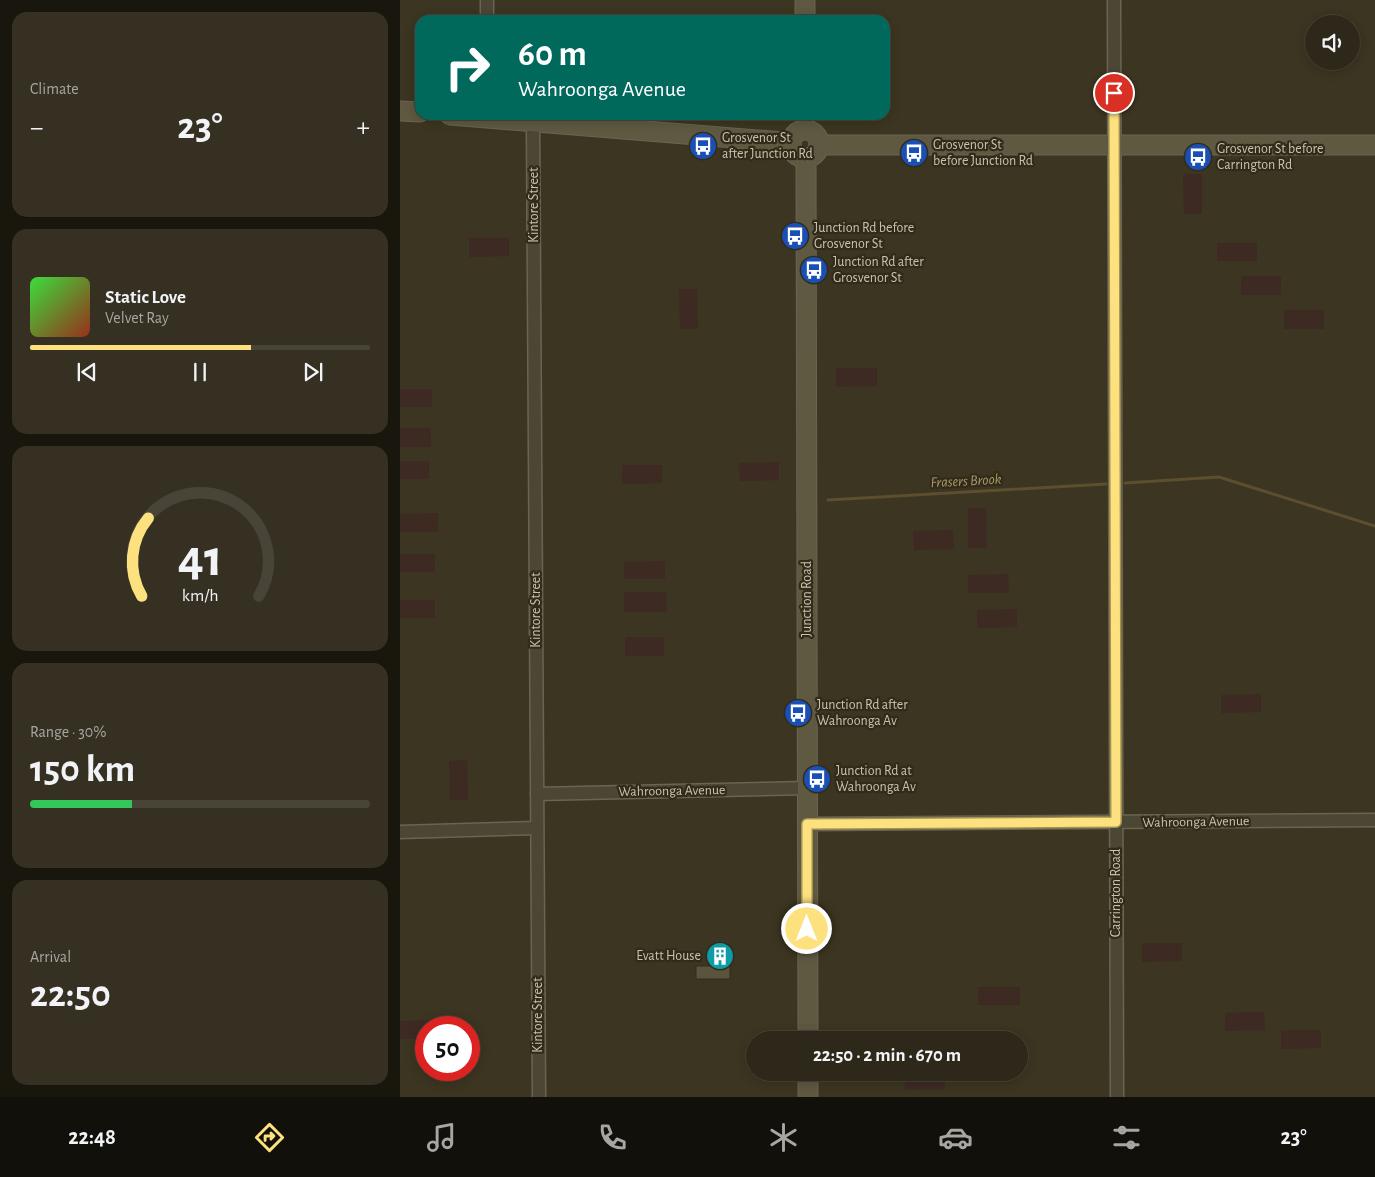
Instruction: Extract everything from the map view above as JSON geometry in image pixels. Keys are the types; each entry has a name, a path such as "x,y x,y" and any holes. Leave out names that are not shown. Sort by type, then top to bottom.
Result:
{"main road":[{"path":"805,0 805,15"},
{"path":"400,111 415,112"},
{"path":"517,120 791,144"},
{"path":"813,151 818,138 806,122 792,140 793,151 796,154 813,151 1114,145 1375,145"},
{"name":"Junction Road","path":"808,1031 807,788 813,151"},
{"path":"808,1081 808,1097"}],"street":[{"path":"487,0 487,15"},
{"name":"Carrington Road","path":"1114,0 1117,1097"},
{"name":"Kintore Street","path":"533,122 539,1097"},
{"name":"Wahroonga Avenue","path":"537,794 807,788"},
{"name":"Wahroonga Avenue","path":"807,824 1375,820"},
{"path":"400,832 537,828"}],"shaded area":[{"path":"1183,174 1202,174 1202,214 1184,214"},
{"path":"469,238 509,238 509,256 469,257"},
{"path":"1217,243 1257,243 1257,261 1217,261"},
{"path":"1241,276 1281,276 1281,295 1241,295"},
{"path":"679,289 697,289 698,329 680,329"},
{"path":"1284,310 1324,310 1324,329 1284,329"},
{"path":"836,368 877,368 877,386 836,387"},
{"path":"400,389 432,389 432,407 400,407"},
{"path":"400,428 431,428 431,447 400,447"},
{"path":"400,461 429,461 429,479 400,479"},
{"path":"779,462 779,480 740,481 739,463"},
{"path":"622,465 662,465 662,483 622,484"},
{"path":"968,508 986,508 987,548 968,548"},
{"path":"438,513 438,532 400,532 400,514"},
{"path":"953,530 954,549 914,550 913,531"},
{"path":"400,554 435,554 435,572 400,572"},
{"path":"665,561 665,579 624,579 624,562"},
{"path":"1008,574 1009,593 968,593 968,575"},
{"path":"624,592 666,592 667,612 624,612"},
{"path":"400,600 435,600 435,618 400,618"},
{"path":"1017,609 1017,627 977,628 977,610"},
{"path":"625,637 664,637 664,656 625,656"},
{"path":"1261,694 1261,712 1221,713 1221,695"},
{"path":"467,760 468,800 450,800 449,761"},
{"path":"1142,943 1182,943 1182,961 1142,962"},
{"path":"978,987 1020,987 1020,1005 978,1005"},
{"path":"1264,1012 1265,1030 1225,1031 1225,1013"},
{"path":"400,1021 415,1021 415,1038 400,1039"},
{"path":"1281,1030 1321,1030 1321,1048 1281,1049"},
{"path":"904,1081 944,1081 945,1089 905,1090"}],"building":[{"name":"Evatt House","path":"711,945 730,945 730,979 696,979 696,966 711,966"}],"waterway":[{"name":"Frasers Brook","path":"1125,483 1219,477 1375,526"},
{"name":"Frasers Brook","path":"828,500 1106,484"}],"place":[{"name":"Grosvenor St after Junction Rd","path":"703,146"},
{"name":"Grosvenor St before Junction Rd","path":"914,153"},
{"name":"Grosvenor St before Carrington Rd","path":"1198,157"},
{"name":"Junction Rd before Grosvenor St","path":"795,236"},
{"name":"Junction Rd after Grosvenor St","path":"814,270"},
{"name":"Junction Rd after Wahroonga Av","path":"798,713"},
{"name":"Junction Rd at Wahroonga Av","path":"817,779"},
{"name":"Evatt House","path":"720,956"}],"route":[{"path":"807,929 807,824 1116,822 1114,93"}]}
